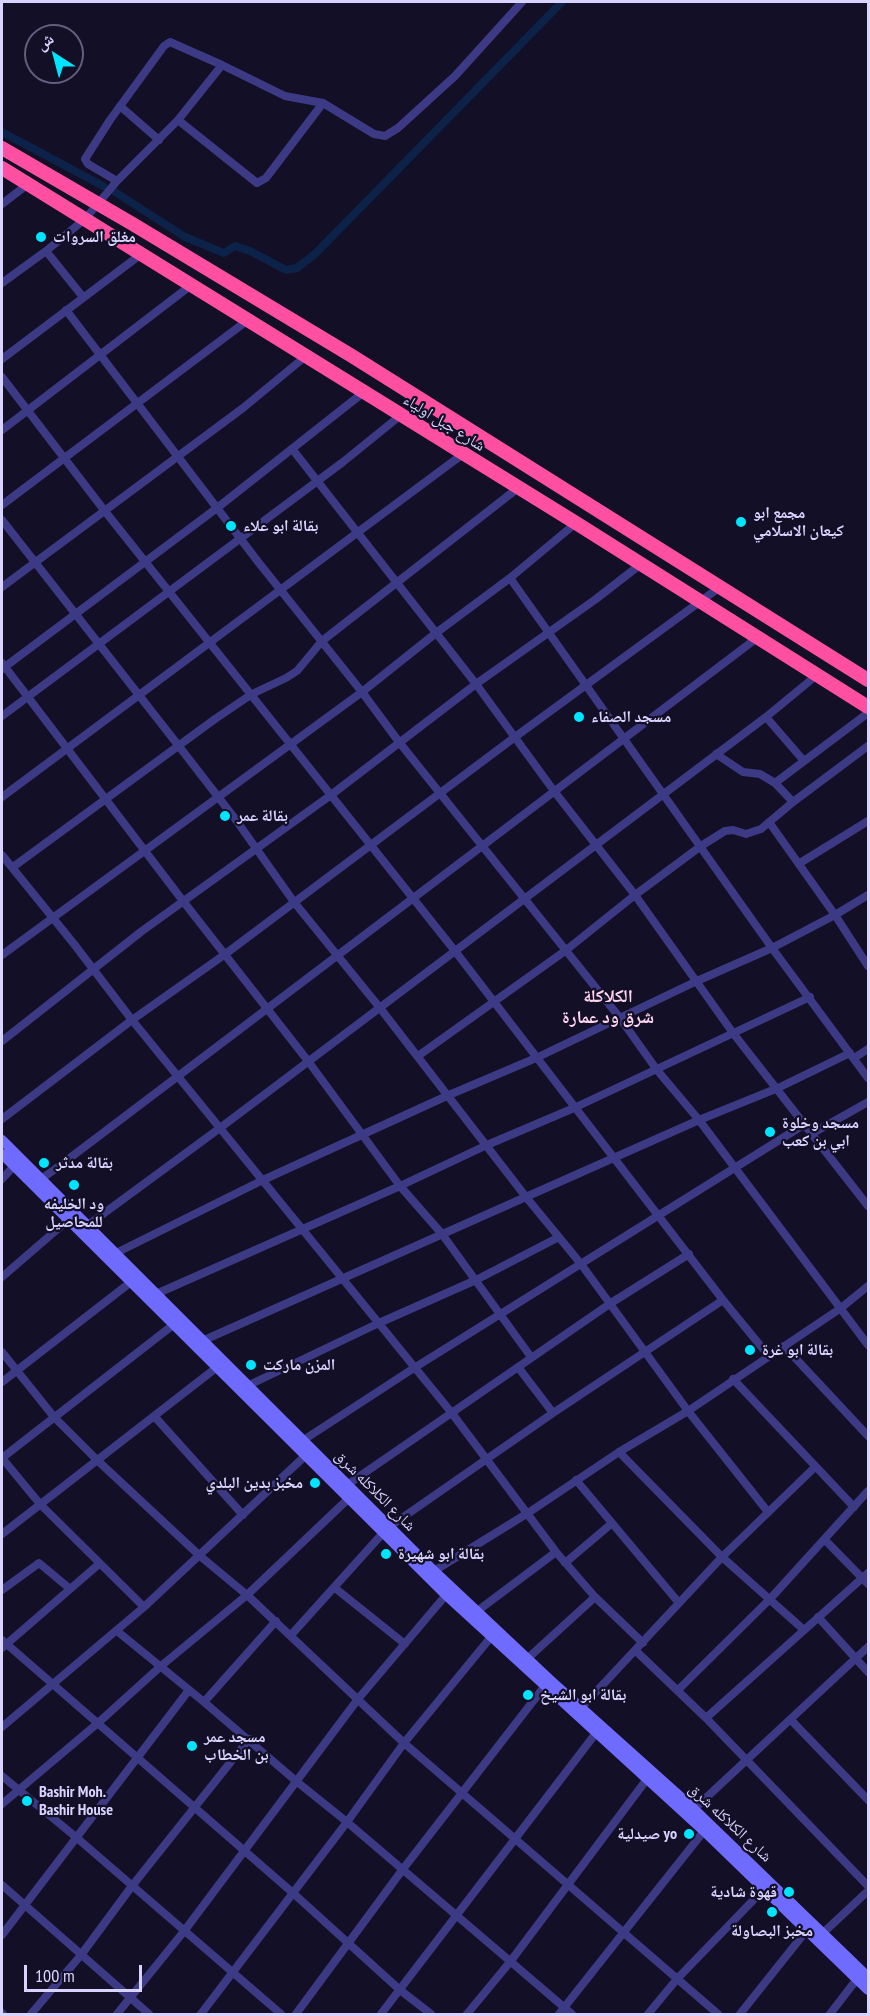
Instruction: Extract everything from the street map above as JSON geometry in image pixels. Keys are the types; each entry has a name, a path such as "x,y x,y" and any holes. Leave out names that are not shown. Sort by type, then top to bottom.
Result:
{"highway":[{"name":"شارع جبل اولياء","path":"2,148 97,203 545,476 868,680"},
{"name":"شارع جبل اولياء","path":"2,168 576,523 868,707"},
{"path":"531,496 545,476"}],"street":[{"path":"117,181 88,164 85,159 166,43 170,42 222,65 285,96 323,103 374,134 386,135 455,76 522,2"},
{"path":"2,283 85,219 117,181 178,120 222,65"},
{"path":"178,120 257,183 266,178 323,103"},
{"path":"120,106 159,140"},
{"path":"2,204 28,184"},
{"path":"46,251 83,297"},
{"path":"2,359 140,255"},
{"path":"2,430 190,286"},
{"path":"66,310 280,590 620,1018 657,1070 699,1120 868,1345"},
{"path":"2,506 248,321"},
{"path":"2,587 243,408 306,356"},
{"path":"2,377 104,510 455,951 574,1108 768,1355"},
{"path":"364,392 217,508 3,666 224,955 268,1008 400,1186 442,1234 531,1357"},
{"path":"2,716 401,415"},
{"path":"293,450 476,684 554,791 635,895 734,1032 868,1206"},
{"path":"2,797 463,454"},
{"path":"13,867 178,745 252,694 286,678 297,670 322,641 518,488"},
{"path":"2,520 219,798 294,902 449,1095 526,1197 611,1303 688,1411 768,1512"},
{"path":"2,955 362,692 436,633 510,579 576,523"},
{"path":"2,1041 93,969 641,564"},
{"path":"510,579 550,633 622,739 868,1078"},
{"path":"2,1119 132,1020 224,955 720,587"},
{"path":"36,1181 414,899 757,638"},
{"path":"88,1226 766,717 817,675"},
{"path":"775,783 868,713"},
{"path":"766,717 804,760"},
{"path":"418,1056 565,951 701,846 725,831 751,833 769,822 868,746"},
{"path":"716,754 743,772 760,774 775,783 793,802"},
{"path":"800,863 868,821"},
{"path":"769,822 800,863 868,966"},
{"path":"2,856 301,1230 451,1412 556,1552 595,1597 643,1644"},
{"path":"116,1253 263,1180 536,1058 696,981 772,948 868,895"},
{"path":"156,1294 400,1186 487,1144 574,1108 810,998"},
{"path":"202,1341 699,1120 868,1048"},
{"path":"813,1133 868,1102"},
{"path":"302,1441 414,1368 806,1124"},
{"name":"شارع الكلاكله شرق","path":"2,1140 68,1220 348,1499 434,1571 527,1659 694,1809 824,1932 865,1976 868,1990"},
{"name":"شارع الكلاكله شرق","path":"2,1154 88,1226 116,1253 347,1485 446,1595 704,1831 807,1930 865,1976"},
{"path":"2,1179 14,1166"},
{"path":"2,1277 68,1220"},
{"path":"247,1386 476,1280 559,1237"},
{"path":"347,1485 531,1357 689,1254"},
{"path":"2,1382 130,1282"},
{"path":"434,1571 528,1513 619,1452 688,1411 841,1308 868,1286"},
{"path":"291,1635 386,1530 553,1413 723,1300"},
{"path":"144,1607 40,1504 2,1458 173,1325"},
{"path":"784,1346 868,1436"},
{"path":"2,1352 54,1417 200,1556 276,1621 404,1743 718,2014"},
{"path":"518,1367 553,1413"},
{"path":"2,1534 216,1368"},
{"path":"733,1379 854,1508"},
{"path":"155,1417 243,1515"},
{"path":"619,1452 722,1557 804,1630"},
{"path":"2,1727 144,1607 305,1456"},
{"path":"581,1708 722,1557 815,1467"},
{"path":"576,1480 679,1603"},
{"path":"678,1690 770,1599 868,1491"},
{"path":"2,1804 247,1595 348,1499"},
{"path":"565,1563 611,1524"},
{"path":"706,1718 818,1617 866,1578 825,1540"},
{"path":"477,1612 556,1552"},
{"path":"2,1590 39,1563 69,1588"},
{"path":"99,1564 3,1644 54,1684 400,1990 431,2014"},
{"path":"334,1588 405,1644"},
{"path":"117,2014 185,1930 358,1699 446,1595"},
{"path":"527,1659 595,1597"},
{"path":"818,1617 868,1672"},
{"path":"204,1702 276,1621"},
{"path":"117,1630 457,1915 562,2011 572,2014"},
{"path":"201,2014 404,1743 491,1637"},
{"path":"694,1809 868,1647"},
{"path":"636,1651 706,1718 868,1886"},
{"path":"296,2014 403,1869 544,1687"},
{"path":"2,1935 189,1690"},
{"path":"791,1720 868,1800"},
{"path":"381,2014 596,1732"},
{"path":"31,2014 81,1954 249,1739"},
{"path":"2,1776 281,2014"},
{"path":"467,2014 510,1962 646,1779"},
{"path":"562,2011 704,1831"},
{"path":"2,1885 149,2014"},
{"path":"648,2014 677,1979 765,1888"},
{"path":"824,1932 868,1892"},
{"path":"740,2014 807,1930"},
{"path":"830,2014 865,1976"}],"waterway":[{"path":"115,192 185,237 224,253 235,246 250,251 286,270 297,268 315,254 562,2"},
{"path":"2,132 103,186"}],"place":[{"name":"مغلق السروات","path":"41,237"},
{"name":"مجمع ابو كيعان الاسلامي","path":"741,522"},
{"name":"بقالة ابو علاء","path":"231,526"},
{"name":"مسجد الصفاء","path":"579,717"},
{"name":"بقالة عمر","path":"225,816"},
{"name":"مسجد وخلوة ابي بن كعب","path":"770,1132"},
{"name":"بقالة مدثر","path":"44,1163"},
{"name":"ود الخليفه للمحاصيل","path":"74,1185"},
{"name":"بقالة ابو غرة","path":"750,1350"},
{"name":"المزن ماركت","path":"251,1365"},
{"name":"مخبز بدين البلدي","path":"315,1483"},
{"name":"بقالة ابو شهيرة","path":"386,1554"},
{"name":"بقالة ابو الشيخ","path":"528,1695"},
{"name":"مسجد عمر بن الخطاب","path":"192,1746"},
{"name":"Bashir Moh. Bashir House","path":"27,1801"},
{"name":"صيدلية yo","path":"689,1834"},
{"name":"قهوة شادية","path":"789,1892"},
{"name":"مخبز البصاولة","path":"772,1912"}],"district":[{"name":"الكلاكلة شرق ود عمارة","path":"608,1007"}]}
